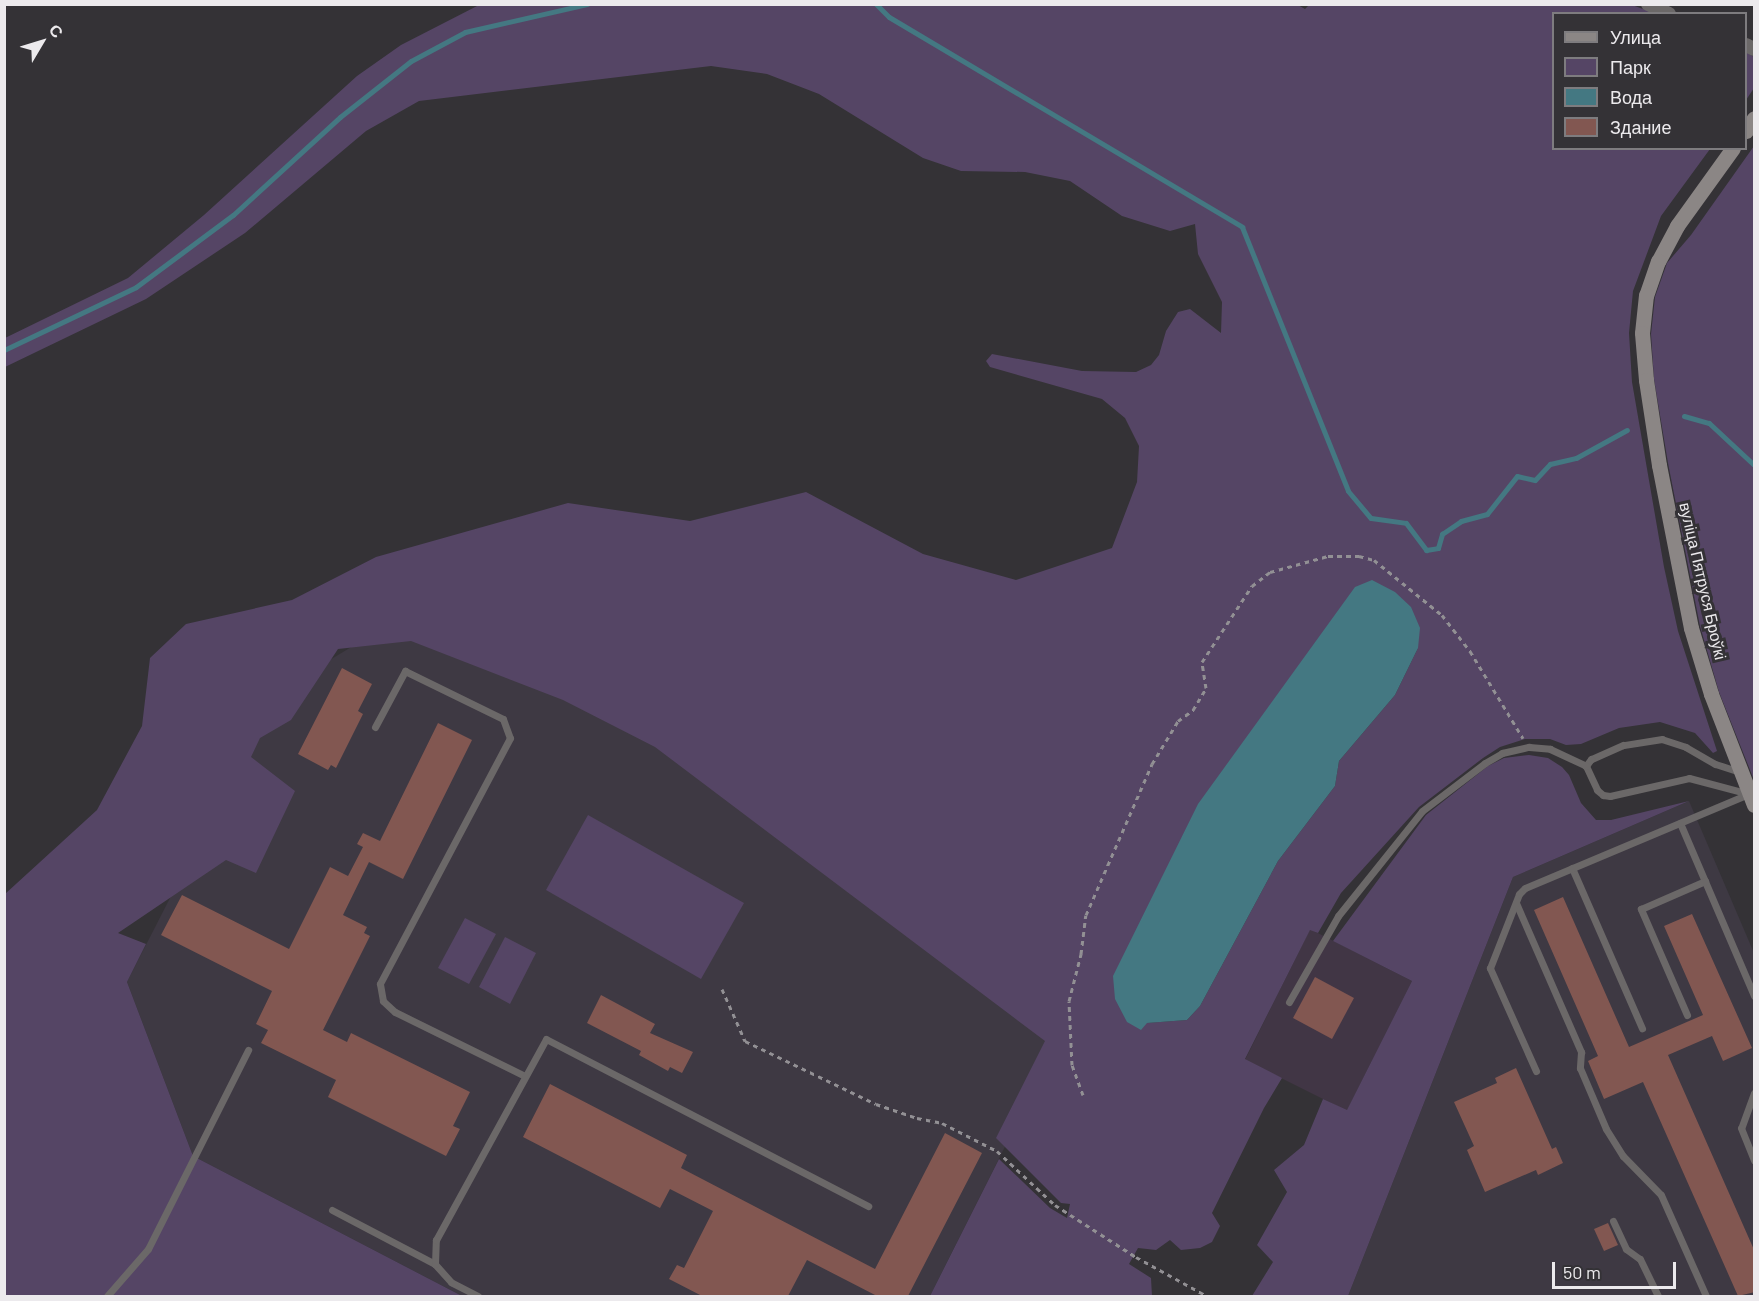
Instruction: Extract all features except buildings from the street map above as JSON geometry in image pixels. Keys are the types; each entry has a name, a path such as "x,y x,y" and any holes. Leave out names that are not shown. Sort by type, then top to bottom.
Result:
{"main road":[{"name":"вуліца Пятруся Броўкі","path":"1732,150 1677,226 1658,261 1646,295 1643,345 1659,465 1692,628 1711,694 1752,799"}],"street":[{"path":"1648,4 1665,12"}],"lane":[{"path":"375,727 405,671 503,719 510,738 380,984 383,1001 395,1012 525,1076"},
{"path":"1586,766 1591,759 1623,745 1662,739 1686,747 1715,764 1740,772"},
{"path":"1290,1002 1338,916 1422,811 1485,763 1502,753 1529,747 1550,749 1586,766 1597,790 1603,795 1610,796 1689,778 1752,799"},
{"path":"1536,1071 1490,968 1516,903 1525,888 1680,823 1752,799"},
{"path":"1680,823 1755,996"},
{"path":"1572,868 1642,1028"},
{"path":"1687,1015 1641,909 1705,881"},
{"path":"1516,903 1581,1052 1580,1068 1606,1130 1623,1156 1661,1195 1706,1296"},
{"path":"435,1264 436,1240 546,1039 868,1206"},
{"path":"107,1296 148,1249 248,1050"},
{"path":"1755,1093 1740,1128 1755,1160"},
{"path":"332,1210 435,1264 451,1282 478,1296"},
{"path":"1612,1221 1626,1249 1640,1259 1658,1296"}],"path":[{"path":"1083,1095 1072,1065 1069,1001 1082,954 1086,915 1152,764 1178,721 1193,710 1206,688 1202,662 1252,586 1270,572 1328,556 1359,556 1374,561 1442,615 1470,651 1529,747"},
{"path":"722,990 746,1041 876,1104 917,1118 942,1123 997,1151 1055,1205 1136,1257 1207,1296"}],"shaded area":[{"path":"436,596 737,749 1064,1029 930,1296 462,1296 193,1156 127,982 275,693"},
{"path":"1689,801 1754,953 1754,1296 1348,1296 1513,877"},
{"path":"1310,929 1412,981 1347,1111 1245,1060"}],"green space":[{"path":"1296,4 1305,9 1310,4 1632,5 1651,12 1552,12 1552,150 1709,150 1661,216 1633,291 1629,333 1632,382 1664,567 1678,631 1717,751 1713,753 1695,733 1660,722 1619,728 1581,744 1566,745 1550,739 1525,739 1500,747 1483,758 1419,807 1341,893 1318,933 1310,930 1245,1059 1282,1078 1264,1108 1212,1213 1220,1226 1212,1242 1200,1248 1181,1250 1170,1240 1156,1250 1138,1248 1129,1264 1151,1278 1152,1296 930,1296 999,1159 1050,1208 1067,1218 1070,1204 1061,1203 996,1138 1045,1041 655,747 563,700 411,641 338,649 291,720 260,738 251,757 295,791 256,873 226,860 118,933 146,944 127,982 193,1156 462,1296 5,1296 5,894 97,810 142,726 150,658 186,624 292,600 376,557 568,503 690,521 806,492 923,554 1016,580 1112,548 1137,482 1139,446 1125,418 1102,399 990,367 986,361 992,354 1082,371 1136,372 1151,365 1159,355 1166,331 1178,312 1190,309 1221,333 1222,302 1198,254 1195,224 1170,231 1122,216 1070,181 1025,172 961,171 923,158 819,94 767,74 711,66 419,101 366,131 245,233 146,299 5,367 5,338 128,278 204,215 357,76 401,45 479,5","holes":["1418,648 1395,695 1339,761 1335,786 1278,861 1200,1006 1187,1020 1146,1023"]},
{"path":"1747,53 1754,57 1754,88 1747,98"},
{"path":"1754,146 1754,780 1719,692 1700,626 1668,463 1654,379 1651,334 1655,297 1667,263 1691,235"},
{"path":"1529,755 1548,758 1562,767 1569,775 1581,803 1596,820 1611,820 1689,801 1513,877 1348,1296 1252,1296 1273,1262 1257,1245 1287,1192 1274,1170 1304,1145 1323,1099 1347,1110 1412,981 1333,941 1426,815 1488,766 1504,758"},
{"path":"588,815 744,903 701,979 546,890"},
{"path":"465,918 496,934 469,984 438,968"},
{"path":"505,937 536,953 510,1004 479,987"}],"water":[{"path":"1372,580 1395,592 1411,607 1420,628 1418,648 1395,695 1339,761 1335,786 1278,861 1200,1006 1187,1020 1147,1023 1141,1030 1127,1022 1115,999 1113,976 1198,804 1355,587"}],"waterway":[{"path":"4,350 136,287 233,215 340,117 411,61 465,32 587,4"},
{"path":"876,4 889,17 1242,227 1348,491 1371,518 1406,523 1426,550 1438,548 1442,534 1461,521 1487,514 1517,476 1535,480 1550,464 1576,458 1627,430"},
{"path":"1684,416 1709,423 1754,465"}]}
